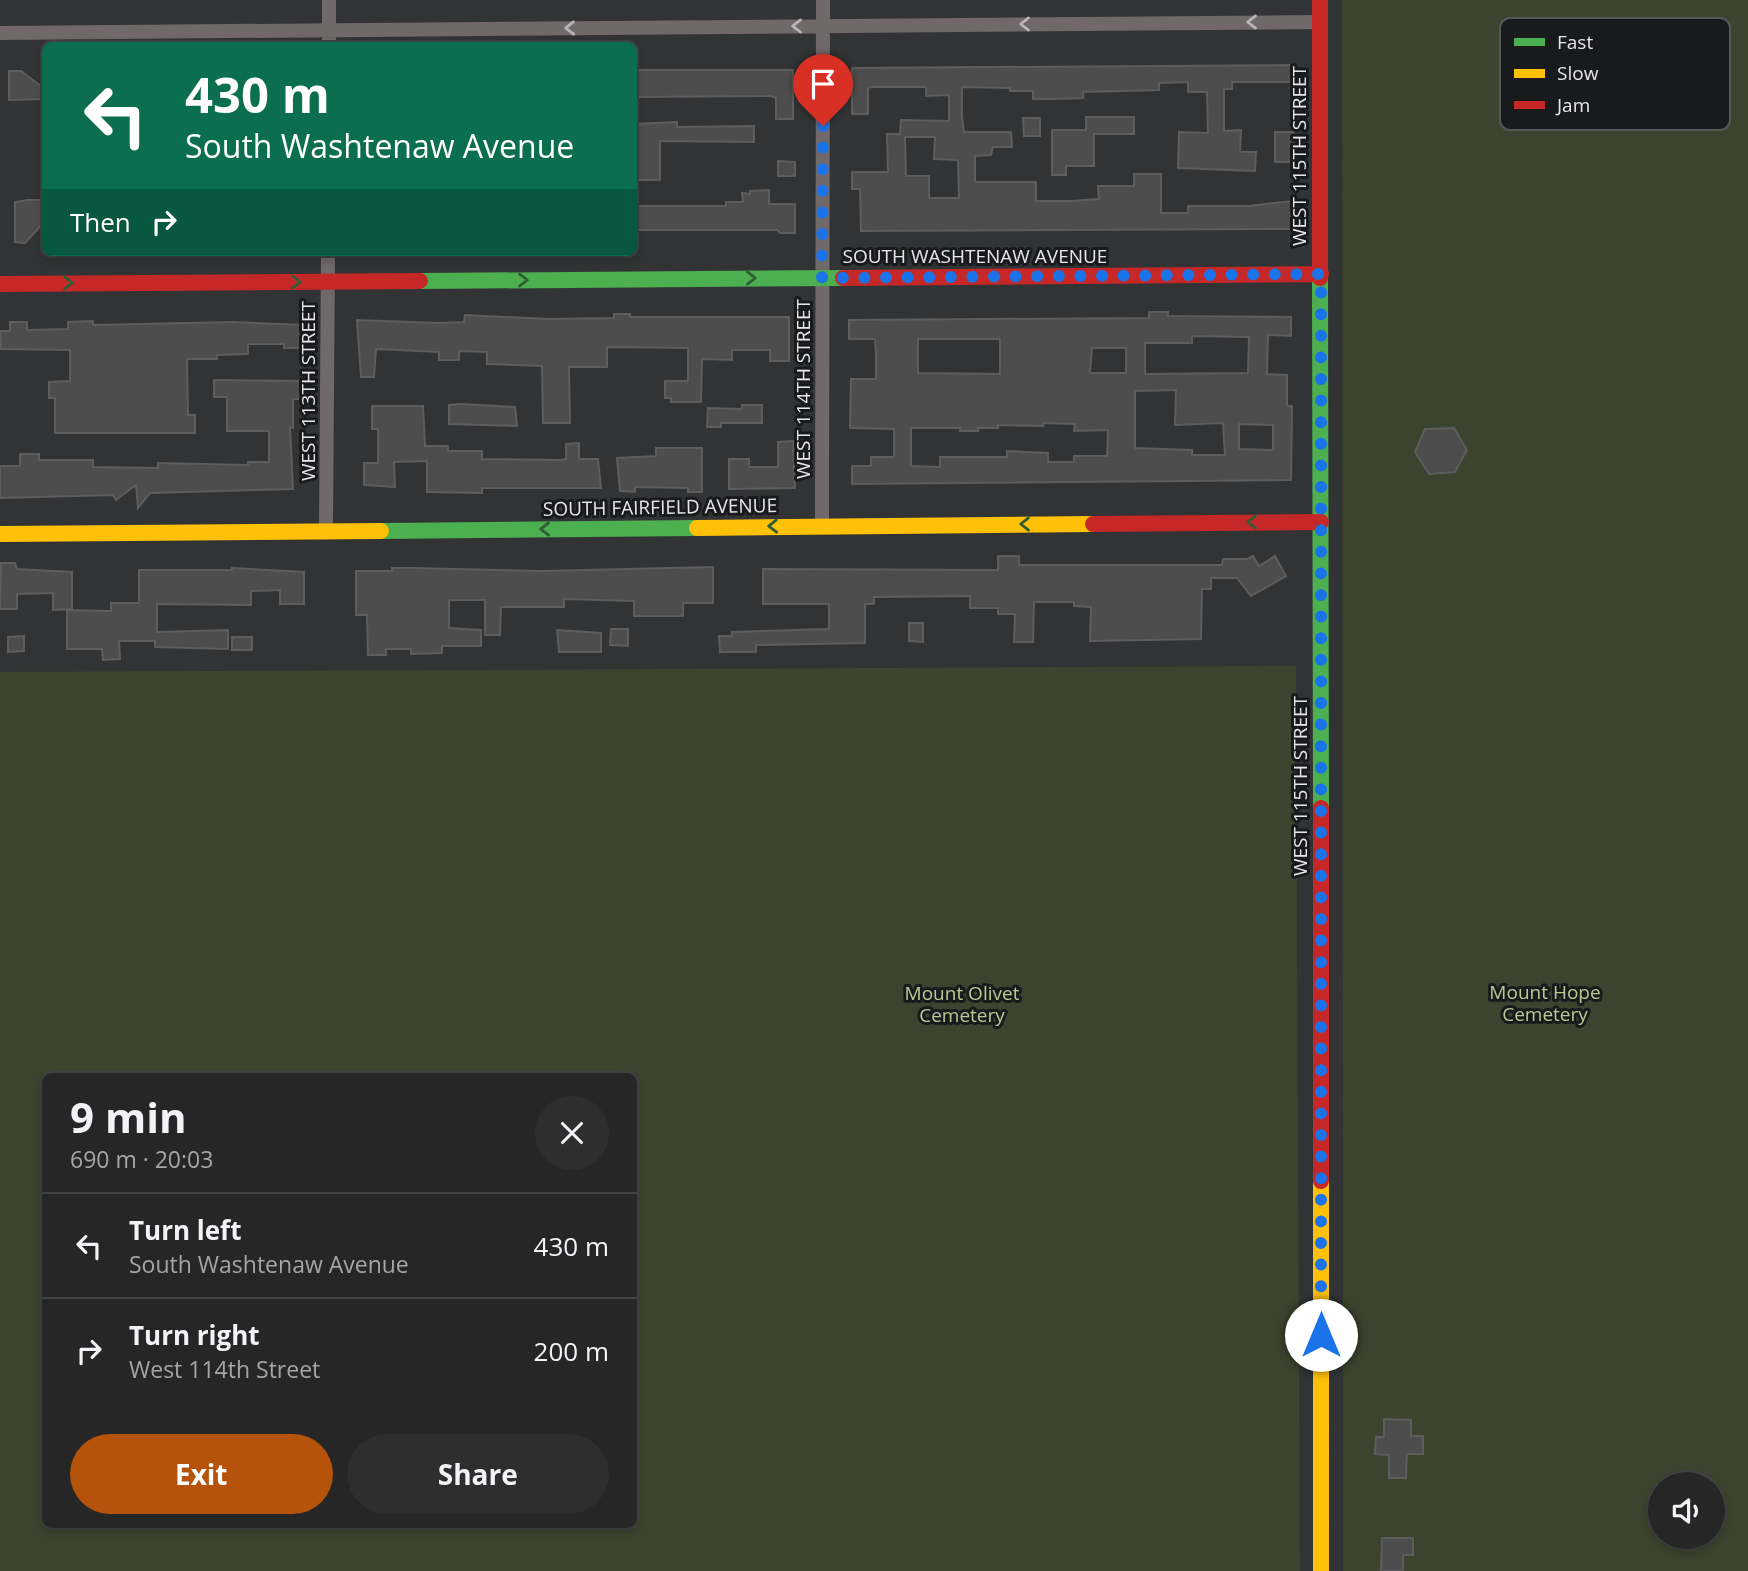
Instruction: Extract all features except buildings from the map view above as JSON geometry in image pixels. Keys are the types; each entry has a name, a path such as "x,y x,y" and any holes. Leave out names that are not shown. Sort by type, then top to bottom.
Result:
{"street":[{"path":"329,0 329,42"},
{"name":"WEST 114TH STREET","path":"822,526 823,0"},
{"name":"WEST 115TH STREET","path":"1320,0 1321,1571"},
{"path":"0,33 1320,22"},
{"name":"WEST 113TH STREET","path":"326,531 328,256"},
{"name":"SOUTH WASHTENAW AVENUE","path":"0,284 1321,274"},
{"name":"SOUTH FAIRFIELD AVENUE","path":"0,534 1321,522"}],"green space":[{"name":"Mount Hope Cemetery","path":"1342,0 1748,0 1748,1571 1343,1571"},
{"name":"Mount Olivet Cemetery","path":"1296,666 1300,1571 0,1571 0,672"}],"traffic: fast":[{"path":"420,281 843,278"},
{"path":"1320,278 1321,808"},
{"path":"381,531 697,528"}],"traffic: slow":[{"path":"697,528 1093,524"},
{"path":"0,534 381,531"},
{"path":"1321,1181 1321,1571"}],"traffic: jam":[{"path":"1320,0 1320,278"},
{"path":"843,278 1321,274"},
{"path":"0,284 420,281"},
{"path":"1093,524 1321,522"},
{"path":"1321,808 1321,1181"}],"route":[{"path":"823,126 822,278 1321,274 1321,1335"}]}
